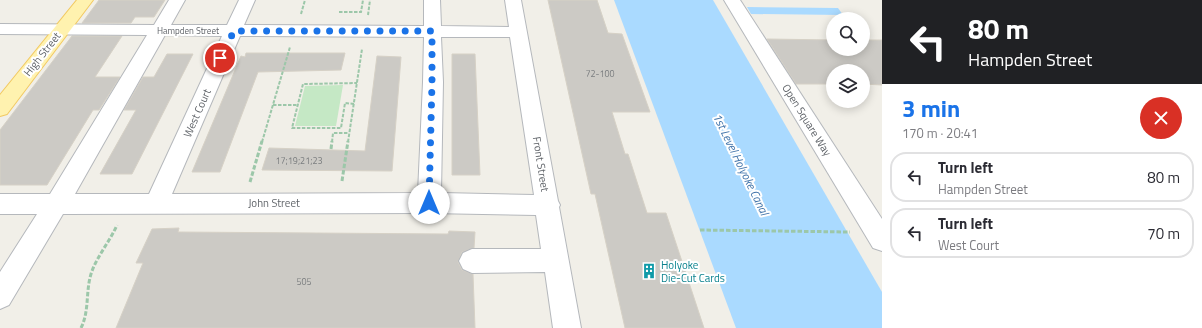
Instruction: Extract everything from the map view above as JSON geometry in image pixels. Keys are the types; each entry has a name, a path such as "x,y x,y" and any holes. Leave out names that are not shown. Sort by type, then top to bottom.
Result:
{"main road":[{"name":"High Street","path":"0,109 85,0"}],"street":[{"path":"0,296 57,204 177,0"},
{"name":"West Court","path":"156,203 247,0"},
{"path":"429,203 432,82 432,0"},
{"name":"Front Street","path":"513,0 548,205 567,328"},
{"name":"Open Square Way","path":"732,0 882,240"},
{"name":"Hampden Street","path":"0,29 519,32"},
{"name":"John Street","path":"0,204 429,203 548,205"},
{"path":"472,261 556,260"}],"path":[{"path":"300,18 305,0"},
{"path":"339,12 361,12 363,0"},
{"path":"368,18 370,0"},
{"path":"338,18 340,8"},
{"path":"249,183 291,44"},
{"path":"342,182 363,44"},
{"path":"354,104 345,104 341,128 292,128 303,84 357,83"},
{"path":"273,105 298,105"},
{"path":"331,149 333,133 349,133"},
{"path":"81,328 86,319 89,306 88,290 92,272 114,234 119,221"},
{"path":"700,230 854,232"}],"green space":[{"path":"343,85 336,126 295,126 305,86"}],"water":[{"name":"1st Level Holyoke Canal","path":"614,0 713,0 882,292 882,328 736,328"},
{"path":"747,7 838,8 841,12 826,12 826,15 751,14"}],"building":[{"path":"99,0 165,0 154,17 135,17 131,23 82,23"},
{"path":"548,0 597,0 608,33 622,34 650,112 612,112 625,154 628,154 647,213 666,213 704,328 625,328 595,194 591,194"},
{"path":"72,36 122,36 95,77 120,77 99,110 93,110 47,185 0,185 0,130"},
{"path":"767,39 826,40 826,56 870,56 870,40 882,40 882,85 870,84 870,64 826,64 826,84 796,84"},
{"path":"246,53 345,53 341,70 258,72 220,172 192,172 241,56 245,57"},
{"path":"167,54 193,54 132,174 100,174 136,110 124,110 143,77 154,77"},
{"path":"452,54 475,54 480,175 452,175"},
{"path":"377,56 401,57 392,171 262,170 269,148 365,151"},
{"path":"179,228 178,232 448,234 449,231 475,232 474,248 462,252 458,262 462,270 473,274 475,328 116,328 143,263 136,263 152,229"}],"place":[{"name":"Holyoke Die-Cut Cards","path":"649,271"}],"route":[{"path":"220,58 234,31 432,31 429,203"}]}
